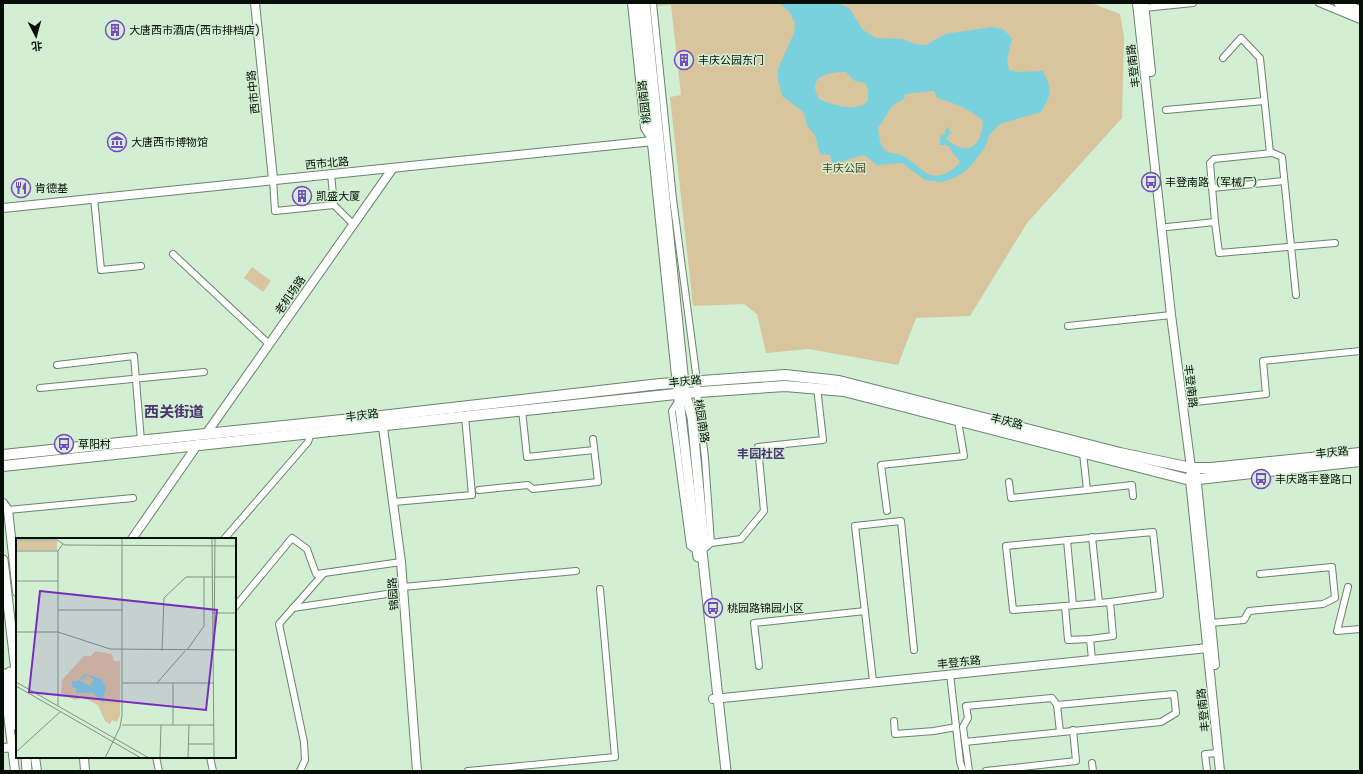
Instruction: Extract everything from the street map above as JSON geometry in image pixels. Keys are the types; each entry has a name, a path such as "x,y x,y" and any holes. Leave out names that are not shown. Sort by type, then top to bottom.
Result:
{"highway":[{"path":"1340,3 1360,10"}],"main road":[{"name":"桃园南路","path":"638,3 681,391 692,416 704,543 700,551 715,699 720,771"},
{"name":"桃园南路","path":"645,3 681,391"},
{"path":"1344,3 1360,10"},
{"name":"丰庆路","path":"3,466 311,433 382,420 465,416 522,410 681,391 697,381 785,374 825,378 1120,453 1193,468 1360,453"},
{"name":"丰庆路","path":"3,455 206,434 382,420 681,391 697,392 785,386 817,387 844,391 1193,480 1360,461"},
{"path":"3,560 16,671"},
{"path":"3,613 16,718"},
{"name":"桃园南路","path":"715,699 726,771"},
{"path":"21,758 22,771"},
{"path":"26,758 27,771"}],"street":[{"name":"西市中路","path":"254,3 273,179"},
{"path":"631,3 644,128 653,141"},
{"path":"653,3 673,199 697,381 705,458 711,543"},
{"path":"1142,5 1193,3"},
{"path":"1319,3 1360,20"},
{"name":"丰登南路","path":"1142,5 1187,403 1220,771"},
{"name":"丰登南路","path":"1142,5 1171,315 1193,468"},
{"path":"1223,58 1241,38 1260,58 1270,153"},
{"path":"1166,110 1264,101"},
{"name":"西市北路","path":"3,208 653,141"},
{"path":"1296,295 1291,247 1284,181 1282,157 1270,153 1214,159 1210,163 1219,253 1291,247 1335,243"},
{"name":"老机场路","path":"206,434 393,168"},
{"path":"331,174 334,205 353,224"},
{"path":"273,179 275,211 334,205"},
{"path":"1212,188 1284,181"},
{"path":"94,198 101,270 141,266"},
{"path":"1167,227 1215,222"},
{"path":"173,254 269,344"},
{"path":"1068,326 1171,315"},
{"path":"1187,403 1266,394 1263,361 1360,351"},
{"path":"57,365 134,356 141,441"},
{"path":"40,388 204,372"},
{"path":"681,391 672,411 690,546 700,551 711,543 741,539 764,511 758,447 823,440 817,387"},
{"path":"522,410 527,457 594,450"},
{"path":"394,502 472,495 465,416"},
{"name":"锦园路","path":"382,420 401,562 417,771"},
{"path":"886,511 882,465 964,456 958,421"},
{"path":"225,538 308,442 311,433"},
{"path":"478,490 528,485 533,489 598,482 593,439"},
{"path":"133,538 198,444"},
{"path":"1083,453 1087,490"},
{"name":"丰登南路","path":"1193,480 1211,623 1226,771"},
{"path":"1009,482 1011,498 1132,485 1133,496"},
{"path":"8,510 133,498"},
{"path":"3,503 8,510 16,583"},
{"path":"873,682 855,526 901,521 914,650"},
{"path":"1153,532 1160,596 1116,600 1110,602 1013,610 1006,546 1067,540 1153,532"},
{"path":"1092,537 1099,603"},
{"path":"236,606 292,538 307,549 316,574 401,562"},
{"path":"1067,540 1074,605"},
{"path":"1211,623 1244,620 1249,611 1323,604 1334,598 1332,567 1260,574"},
{"path":"403,587 576,571"},
{"path":"300,771 305,760 304,742 279,624 324,573"},
{"path":"1348,587 1337,631 1360,629"},
{"path":"468,771 615,757 600,589"},
{"path":"293,608 388,594"},
{"path":"1065,606 1068,640 1090,639 1113,636 1110,602"},
{"path":"759,666 754,623 864,611"},
{"path":"1090,639 1092,659"},
{"name":"丰登东路","path":"715,699 1208,648"},
{"path":"3,673 14,747 15,771"},
{"path":"950,674 960,762 963,771"},
{"path":"965,742 1161,722 1176,713 1174,694 1057,705"},
{"path":"968,771 963,727 968,718 966,706 1052,698 1057,705 1060,732"},
{"path":"894,721 895,734 934,731 956,727"},
{"path":"986,771 1076,761 1073,730"},
{"path":"3,748 14,747"},
{"path":"1207,771 1205,754 1218,753"},
{"path":"35,758 36,771"},
{"path":"84,758 85,771"},
{"path":"156,758 159,771"},
{"path":"210,758 213,771"},
{"path":"1092,763 1093,771"}],"green space":[{"name":"丰庆公园","path":"658,3 1091,3 1120,14 1124,37 1122,118 1027,223 970,316 916,318 898,365 809,349 766,353 757,314 744,304 693,306 670,97 681,95 671,5 658,6"},
{"path":"252,267 271,281 263,292 244,278"}],"water":[{"path":"780,3 840,4 849,8 863,30 876,38 902,39 915,44 926,45 945,34 992,27 1003,29 1012,38 1007,60 1009,70 1018,72 1043,71 1048,83 1050,92 1049,97 1041,112 1000,124 990,134 984,149 971,166 960,175 949,180 941,182 925,180 902,163 877,165 864,155 833,164 830,155 820,154 815,135 807,126 805,116 802,111 782,96 778,80 778,69 794,33 795,23 790,13","holes":["846,72 855,81 865,83 868,89 868,101 857,107 844,107 819,99 815,85 817,80 826,74","934,91 937,98 962,107 983,121 979,138 972,147 961,148 954,145 946,139 951,133 948,127 945,129 945,134 940,136 940,145 947,145 960,162 949,172 935,176 925,172 909,159 886,151 881,144 878,128 893,105 904,99 905,94"]}],"place":[{"name":"大唐西市酒店(西市排档店)","path":"115,30"},
{"name":"丰庆公园东门","path":"684,60"},
{"name":"大唐西市博物馆","path":"117,142"},
{"name":"丰登南路（军械厂）","path":"1151,182"},
{"name":"肯德基","path":"21,188"},
{"name":"凯盛大厦","path":"302,196"},
{"name":"草阳村","path":"64,444"},
{"name":"丰庆路丰登路口","path":"1261,479"},
{"name":"桃园路锦园小区","path":"713,608"}],"district":[{"name":"西关街道","path":"174,412"},
{"name":"丰园社区","path":"761,454"}]}
